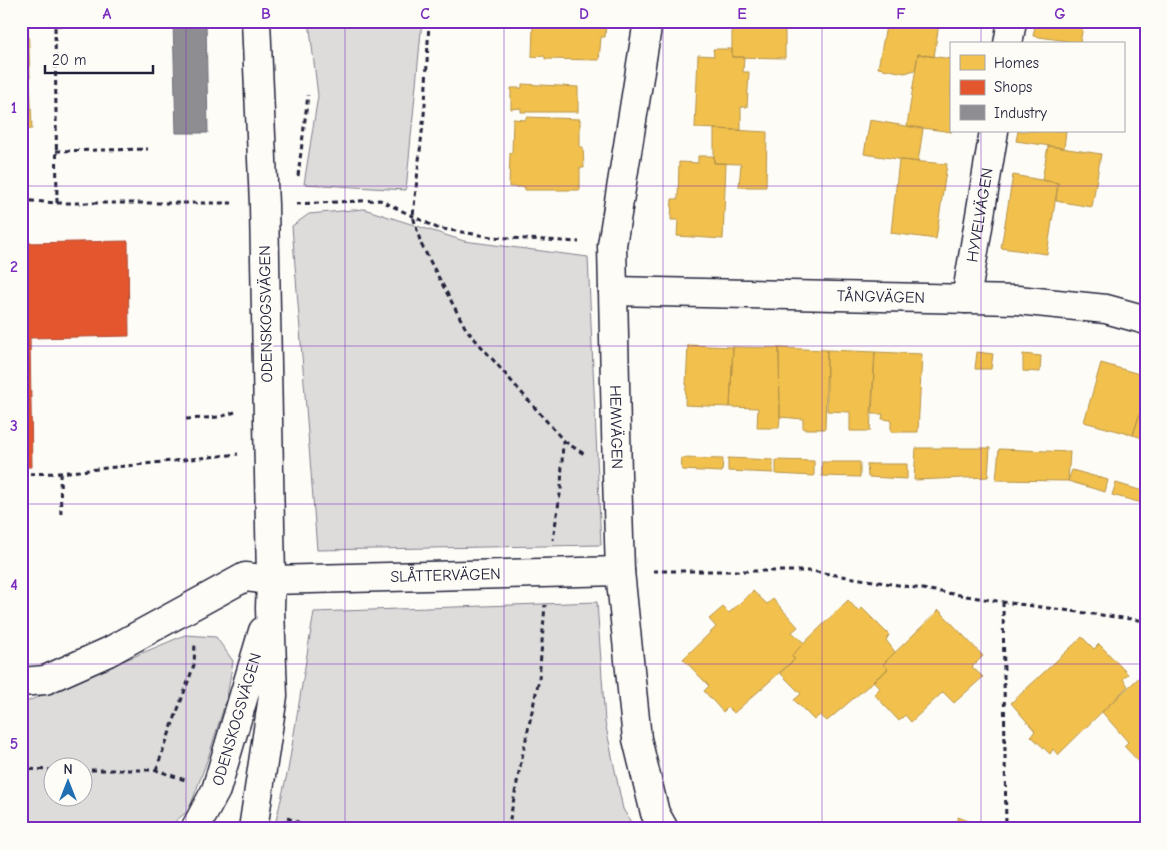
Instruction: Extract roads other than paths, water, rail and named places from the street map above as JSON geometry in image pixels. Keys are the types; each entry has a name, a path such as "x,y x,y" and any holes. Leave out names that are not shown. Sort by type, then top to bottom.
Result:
{"street":[{"name":"ODENSKOGSVÄGEN","path":"253,829 273,696 264,206 256,21"},
{"name":"HEMVÄGEN","path":"648,21 612,244 620,571 637,739 655,813 664,829"},
{"path":"1008,42 1012,21"},
{"name":"HYVELVÄGEN","path":"966,298 994,132"},
{"name":"TÅNGVÄGEN","path":"613,291 1017,300 1106,309 1146,320"},
{"name":"SLÅTTERVÄGEN","path":"21,682 45,680 108,652 245,577 271,580 620,571"},
{"name":"ODENSKOGSVÄGEN","path":"195,829 216,790 270,608"}]}
